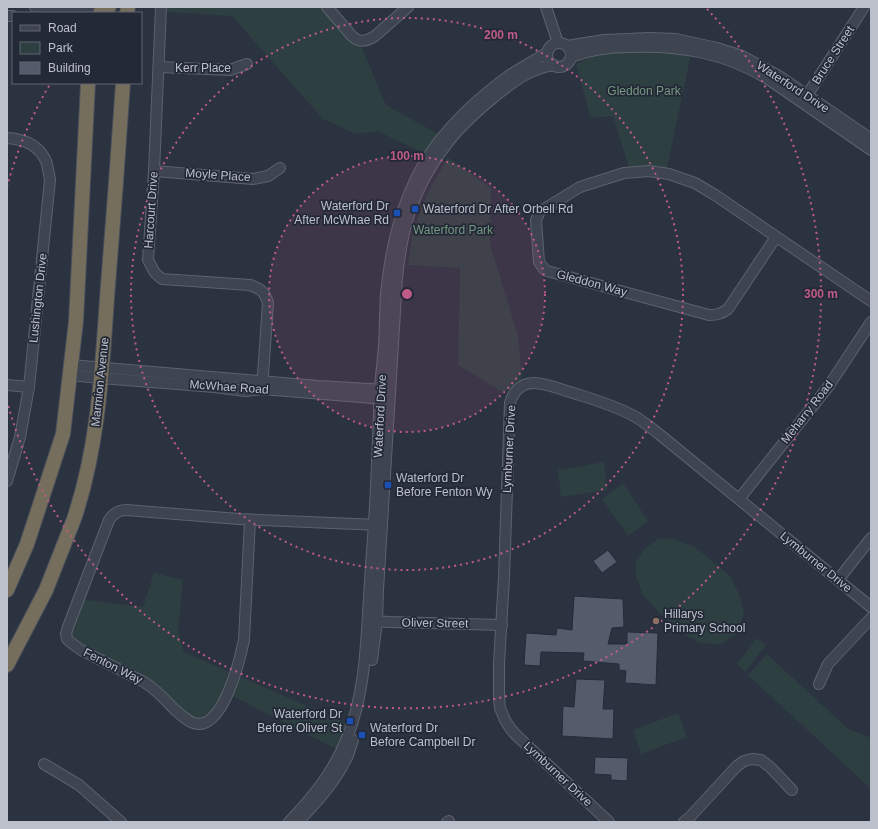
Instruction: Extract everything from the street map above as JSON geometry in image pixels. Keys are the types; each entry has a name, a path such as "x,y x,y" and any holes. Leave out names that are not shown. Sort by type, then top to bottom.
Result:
{"highway":[{"path":"7,590 27,544 62,434 77,313 88,84"},
{"name":"Marmion Avenue","path":"7,665 46,590 77,508 93,447 102,373 123,84"}],"street":[{"path":"35,7 82,9 89,12"},
{"name":"Harcourt Drive","path":"161,7 154,171 148,260 155,273 162,279 250,285 261,290 266,295 268,303 262,385"},
{"path":"327,7 351,35 359,41 369,40 375,36 408,7"},
{"path":"546,7 563,44 571,51 571,57 567,64 561,66 554,65 549,60 548,52 551,46 563,44"},
{"name":"Bruce Street","path":"805,99 864,7"},
{"name":"Waterford Drive","path":"563,44 631,38 666,38 686,40 742,56 779,76 805,99 871,150"},
{"name":"Waterford Drive","path":"571,57 587,51 610,47 664,47 697,51 735,63 755,72 805,99 871,139"},
{"name":"Waterford Drive","path":"385,394 384,348 386,295 396,231 413,184 436,146 478,100 508,77 548,52"},
{"name":"Kerr Place","path":"159,67 230,70 247,64"},
{"name":"Waterford Drive","path":"298,822 328,788 348,755 359,725 368,690 373,621 370,583 378,525 385,394 398,264 407,221 412,206 429,171 446,145 467,121 523,75 544,66 554,65"},
{"name":"Lushington Drive","path":"7,138 18,139 33,144 46,161 50,180 29,387 20,437 7,481"},
{"name":"Moyle Place","path":"154,171 253,178 268,176 280,168"},
{"name":"Gleddon Way","path":"776,236 728,309 716,315 709,315 547,271 539,262 536,220 540,211 580,187 588,184 632,172 656,172 669,174 694,183 705,189 776,236 871,301"},
{"name":"Meharry Road","path":"738,499 828,387 871,322"},
{"name":"McWhae Road","path":"70,370 262,385 318,386 385,394"},
{"name":"Lymburner Drive","path":"609,822 516,735 505,720 500,708 499,698 510,402 516,391 524,385 534,383 557,387 629,413 659,434 871,607"},
{"path":"7,385 29,387"},
{"name":"Fenton Way","path":"250,520 244,640 238,666 226,697 214,716 207,722 202,724 193,724 189,722 152,687 81,650 67,638 66,634 68,627 109,520 119,511 126,510 250,520 378,525"},
{"path":"838,580 871,538"},
{"path":"819,684 828,664 871,618"},
{"name":"Waterford Drive","path":"288,822 313,796 321,785 339,756 347,739 355,718 373,621"},
{"name":"Oliver Street","path":"373,621 502,625"},
{"path":"684,822 728,774 744,761 752,759 761,760 770,767 792,790"},
{"path":"44,764 79,785 121,822"}],"green space":[{"path":"167,7 326,7 359,41 386,105 438,134 424,153 377,131 356,134 323,119 232,16 167,12"},
{"name":"Gleddon Park","path":"626,52 691,54 667,168 648,166 629,168 613,116 591,118 576,64 598,54"},
{"name":"Waterford Park","path":"447,157 491,188 490,244 518,336 522,380 504,393 458,365 460,268 408,265 412,238 420,211 430,188"},
{"path":"604,462 607,490 561,497 558,470"},
{"path":"623,483 648,521 628,536 602,499"},
{"path":"672,538 695,547 730,576 739,594 744,614 736,634 721,644 699,643 680,632 643,595 636,577 636,560 646,548 658,539"},
{"path":"154,573 183,580 178,631 184,652 346,723 338,750 223,691 215,710 198,719 181,715 146,677 87,647 67,639 79,599 143,607"},
{"path":"757,638 766,645 745,672 737,664"},
{"path":"767,654 847,728 871,738 871,789 748,675"},
{"path":"678,713 687,737 641,754 633,730"}],"building":[{"path":"608,550 617,562 602,573 593,561"},
{"path":"574,596 623,599 624,627 612,628 608,644 627,644 627,632 658,633 656,685 625,683 626,671 619,670 619,664 583,661 584,653 541,652 540,666 524,665 526,633 556,635 557,628 572,630"},
{"path":"576,679 605,680 603,709 614,709 613,739 562,736 563,706 574,707"},
{"path":"595,757 628,758 627,781 611,780 611,775 594,774"}],"place":[{"name":"Waterford Dr After Orbell Rd","path":"415,209"},
{"name":"Waterford Dr After McWhae Rd","path":"397,213"},
{"name":"Waterford Dr Before Fenton Wy","path":"388,485"},
{"name":"Hillarys Primary School","path":"656,621"},
{"name":"Waterford Dr Before Oliver St","path":"350,721"},
{"name":"Waterford Dr Before Campbell Dr","path":"362,735"}]}
